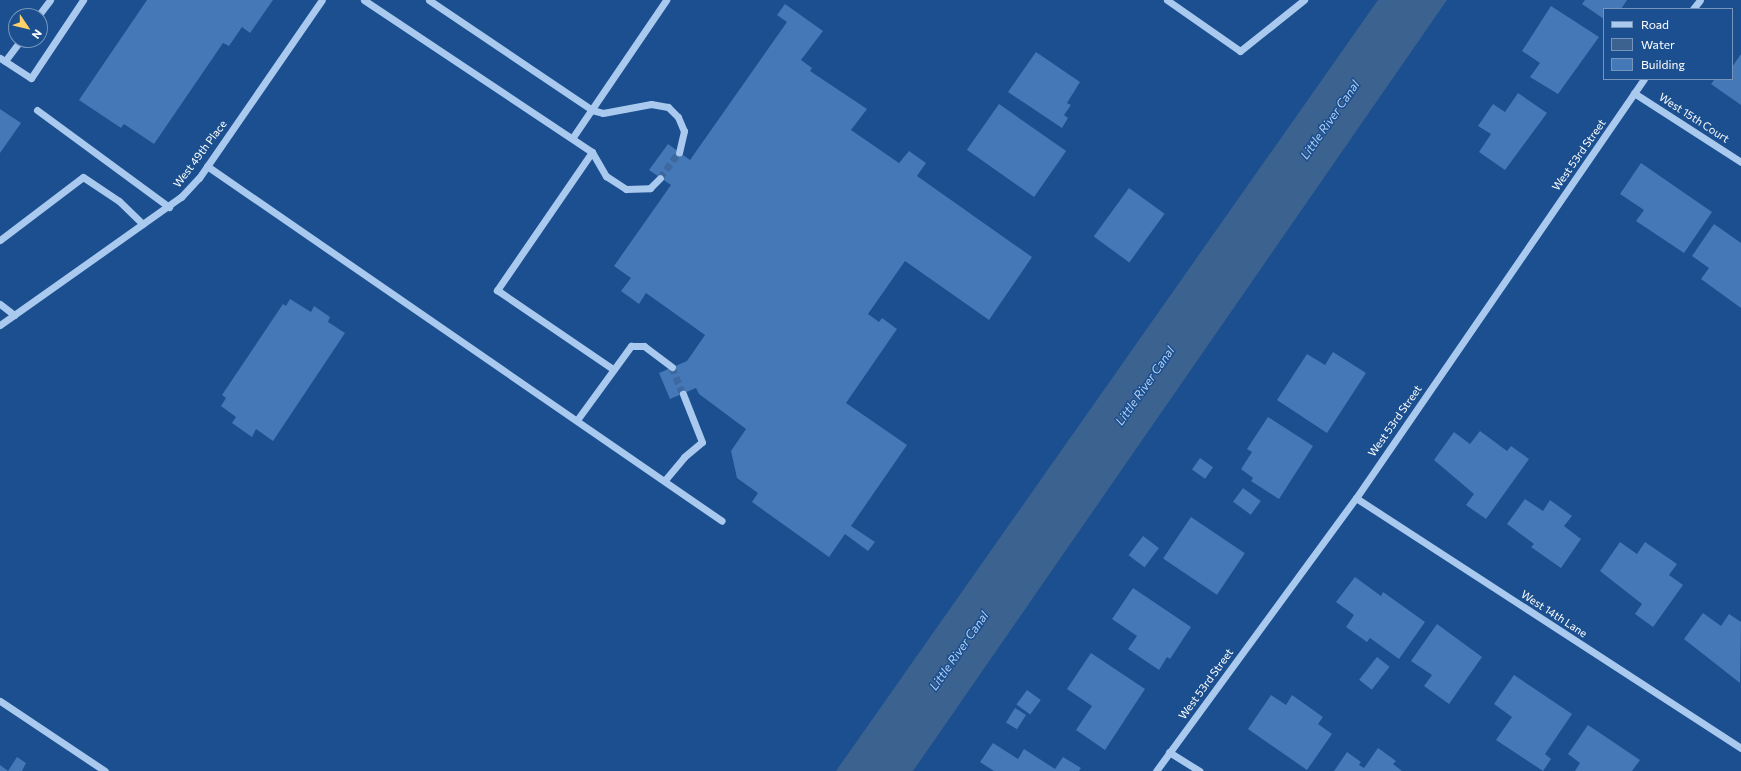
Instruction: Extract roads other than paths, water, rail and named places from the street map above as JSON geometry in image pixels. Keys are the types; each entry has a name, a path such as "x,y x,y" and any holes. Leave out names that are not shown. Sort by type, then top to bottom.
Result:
{"street":[{"path":"13,48 3,59 31,78 83,0"},
{"name":"West 49th Place","path":"0,325 168,207 190,188 207,166 322,0"},
{"path":"364,0 573,137 592,152 606,176 626,189 650,188 660,178"},
{"path":"429,0 592,110 603,113 652,104 668,107 678,117 684,131 679,152"},
{"path":"573,137 666,0"},
{"path":"1167,0 1240,51 1304,0"},
{"path":"1694,8 1700,0"},
{"name":"West 53rd Street","path":"1156,771 1356,498 1643,80"},
{"name":"West 15th Court","path":"1634,93 1741,162"},
{"path":"37,110 168,207"},
{"path":"592,152 497,290 613,369"},
{"path":"207,166 722,521"},
{"path":"0,240 83,177 119,201 143,224"},
{"path":"0,304 14,315"},
{"path":"577,420 631,346 639,344 672,367"},
{"path":"664,480 684,457 702,442 683,394"},
{"name":"West 14th Lane","path":"1356,498 1741,748"},
{"path":"0,701 106,771"},
{"path":"1169,752 1198,771"}],"water":[{"name":"Little River Canal","path":"1378,0 1447,0 913,771 836,771"}],"tunnel":[{"path":"660,178 679,152"},
{"path":"672,367 683,394"}]}
